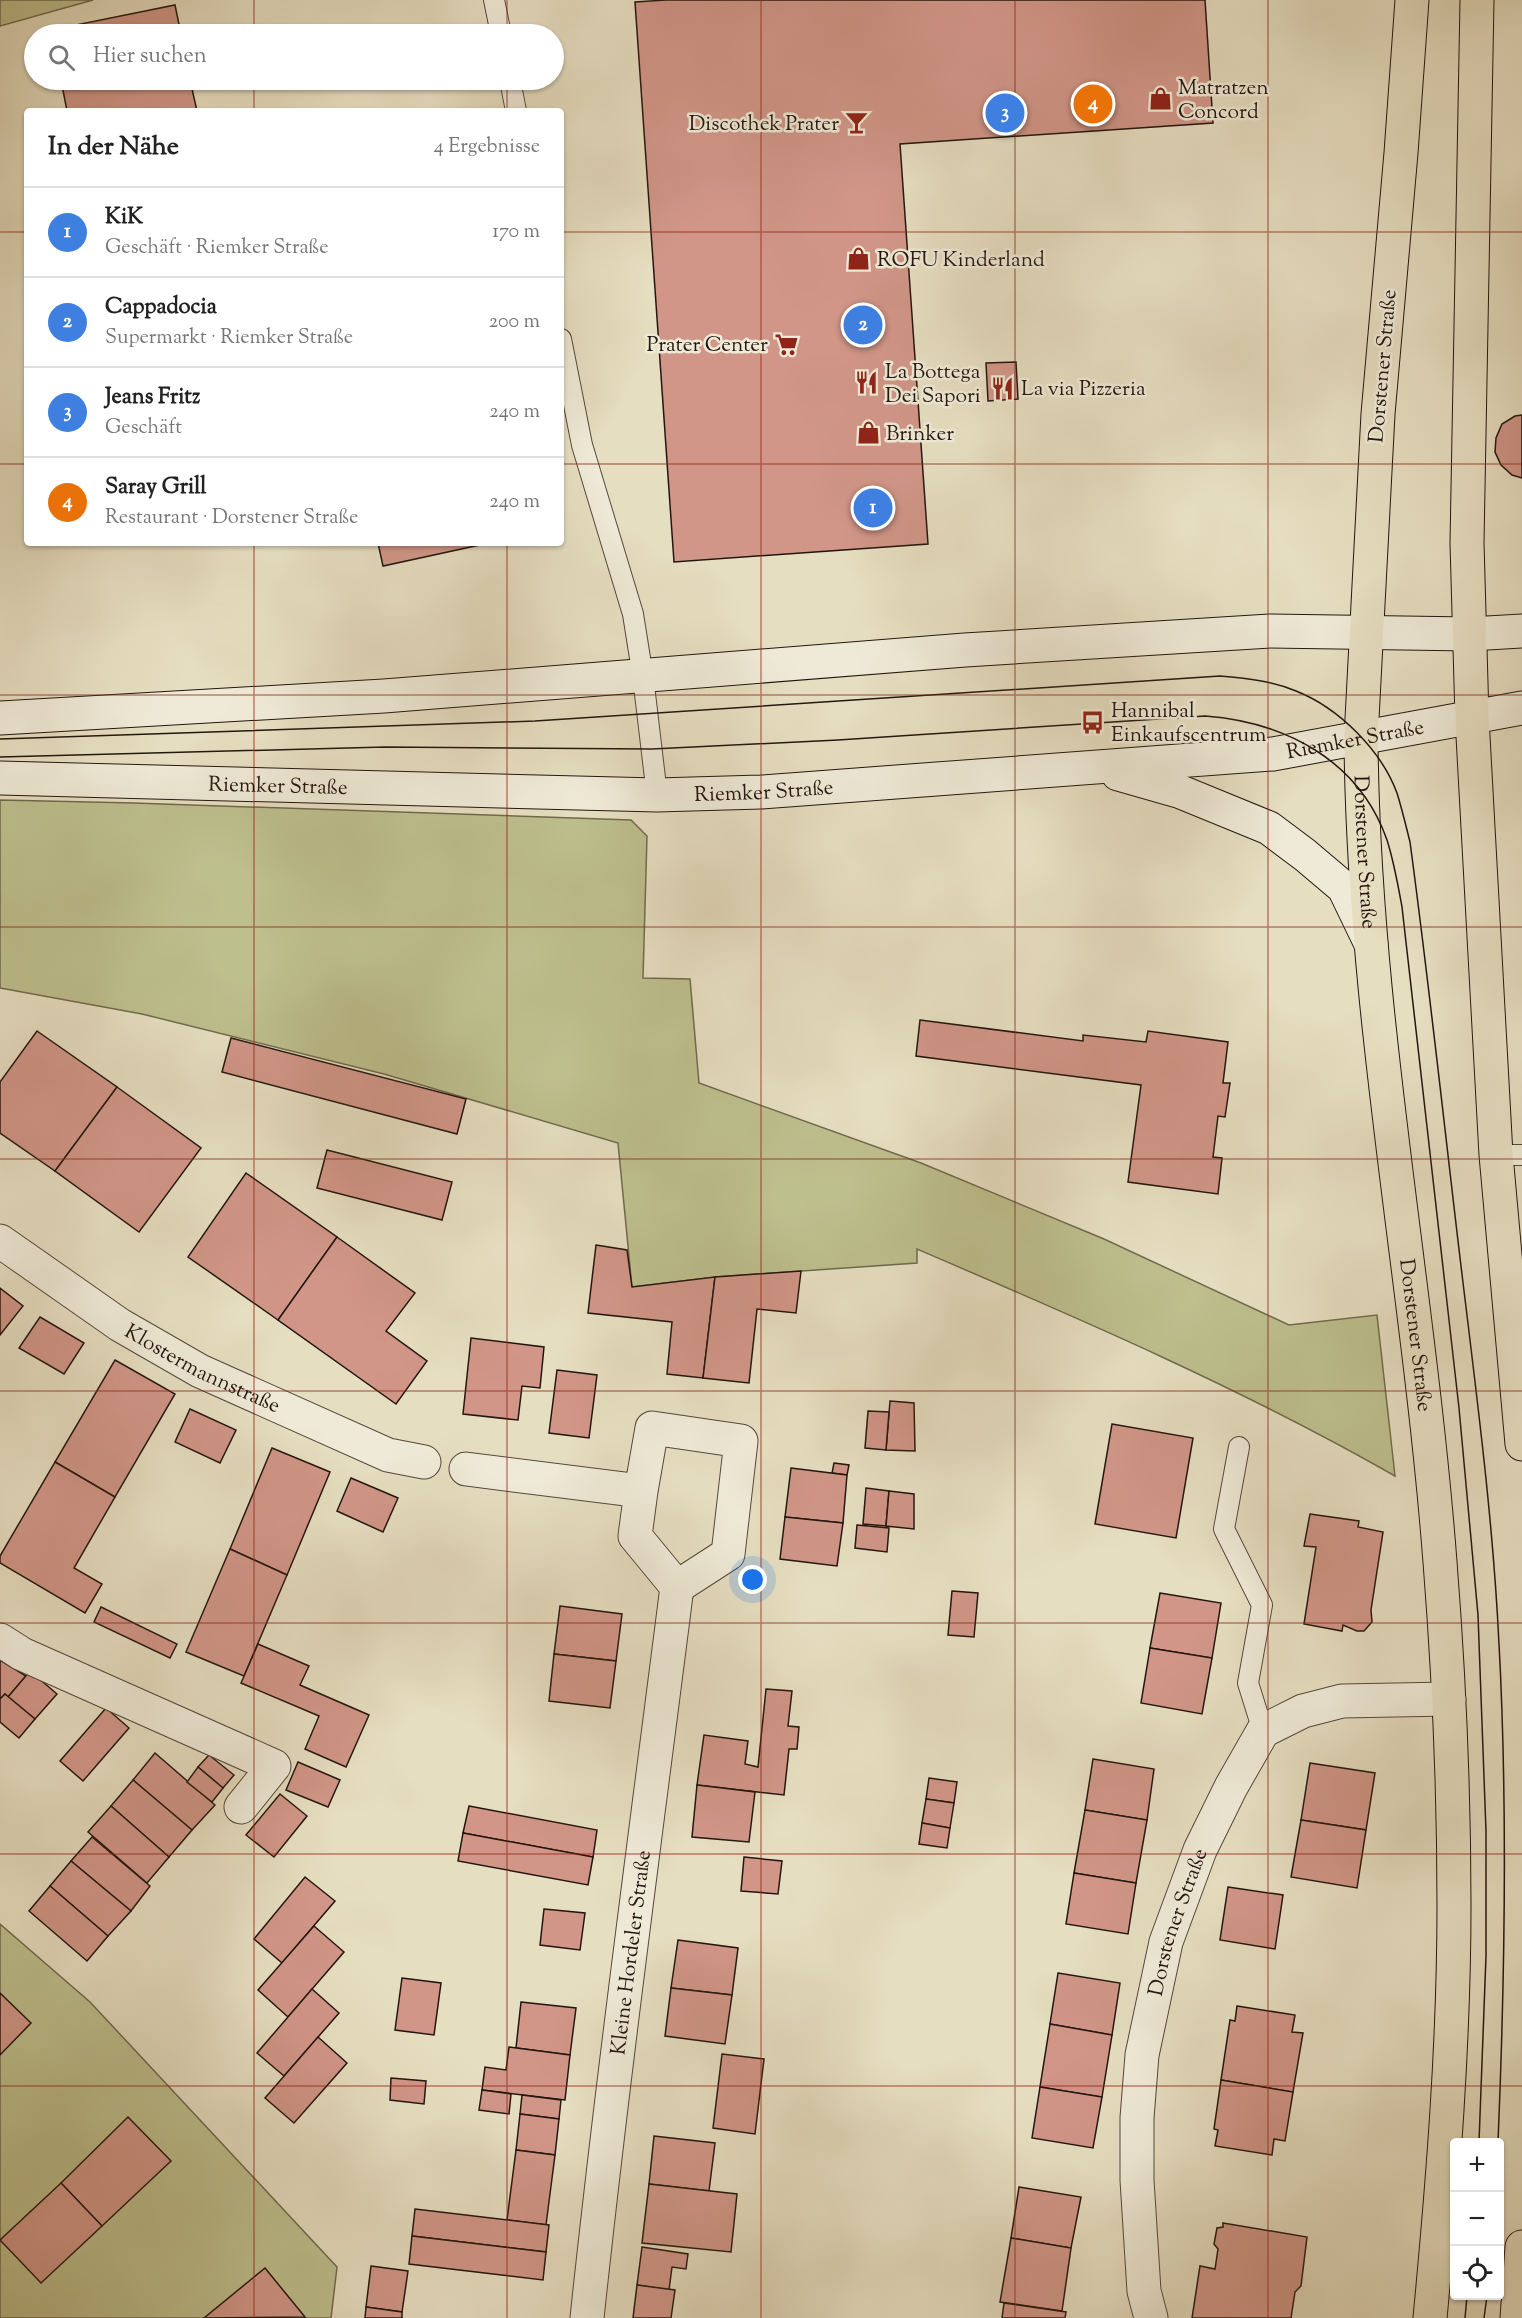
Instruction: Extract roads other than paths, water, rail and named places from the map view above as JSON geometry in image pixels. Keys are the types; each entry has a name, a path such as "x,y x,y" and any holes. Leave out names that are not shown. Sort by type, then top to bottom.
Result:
{"main road":[{"name":"Dorstener Straße","path":"1412,0 1401,153 1377,414 1365,631 1361,792 1380,1039 1428,1435 1440,1561 1449,1699 1454,1904 1450,2051 1444,2174 1430,2318"},
{"path":"1477,0 1467,543 1472,717 1509,1155 1518,1397 1522,1444"},
{"path":"0,718 384,696 965,650 1270,631 1470,634 1522,631"},
{"name":"Riemker Straße","path":"0,778 657,795 761,792 1099,769 1273,754 1522,708"},
{"path":"1099,769 1181,792 1269,828 1344,888 1371,944"},
{"name":"Klostermannstraße","path":"0,1240 120,1325 200,1371 388,1455 424,1462"},
{"path":"652,1428 741,1441 728,1554 677,1587 635,1536 641,1491 652,1428"},
{"path":"466,1469 641,1491"},
{"name":"Kleine Hordeler Straße","path":"587,2318 616,2060 627,1989 677,1587"},
{"path":"0,1640 22,1654 274,1766 241,1807"},
{"path":"1263,1731 1303,1711 1342,1701 1449,1699"},
{"name":"Dorstener Straße","path":"1151,2318 1144,2291 1137,2180 1137,2118 1142,2055 1166,1942 1200,1850 1230,1787 1263,1731"},
{"path":"1517,2318 1522,2247"}],"lane":[{"path":"494,0 499,24"},
{"path":"512,90 515,108"},
{"path":"564,354 582,444 633,614 657,795"},
{"path":"1518,1397 1522,1352"},
{"path":"1239,1447 1224,1529 1262,1605 1248,1683 1263,1731"}],"tram line":[{"path":"0,739 535,721 1220,676 1268,682 1296,691 1328,708 1357,732 1381,761 1390,777 1397,793 1410,842 1488,1502 1499,1644 1504,1768 1504,1955 1498,2138"},
{"path":"0,757 385,747 652,749 838,740 1205,716 1235,720 1290,737 1316,750 1338,767 1358,788 1374,812 1387,840 1399,890 1459,1408 1478,1615 1486,1831 1486,1956 1479,2138"},
{"path":"1465,2318 1467,2300"},
{"path":"1484,2318 1486,2300"}],"place":[{"name":"Matratzen Concord","path":"1160,99"},
{"name":"Saray Grill","path":"1093,104"},
{"name":"Jeans Fritz","path":"1005,113"},
{"name":"Discothek Prater","path":"857,123"},
{"name":"ROFU Kinderland","path":"859,259"},
{"name":"Cappadocia","path":"863,325"},
{"name":"Prater Center","path":"786,344"},
{"name":"La Bottega Dei Sapori","path":"867,383"},
{"name":"La via Pizzeria","path":"1003,388"},
{"name":"Brinker","path":"868,433"},
{"name":"KiK","path":"873,508"},
{"name":"Hannibal Einkaufscentrum","path":"1093,722"}]}
